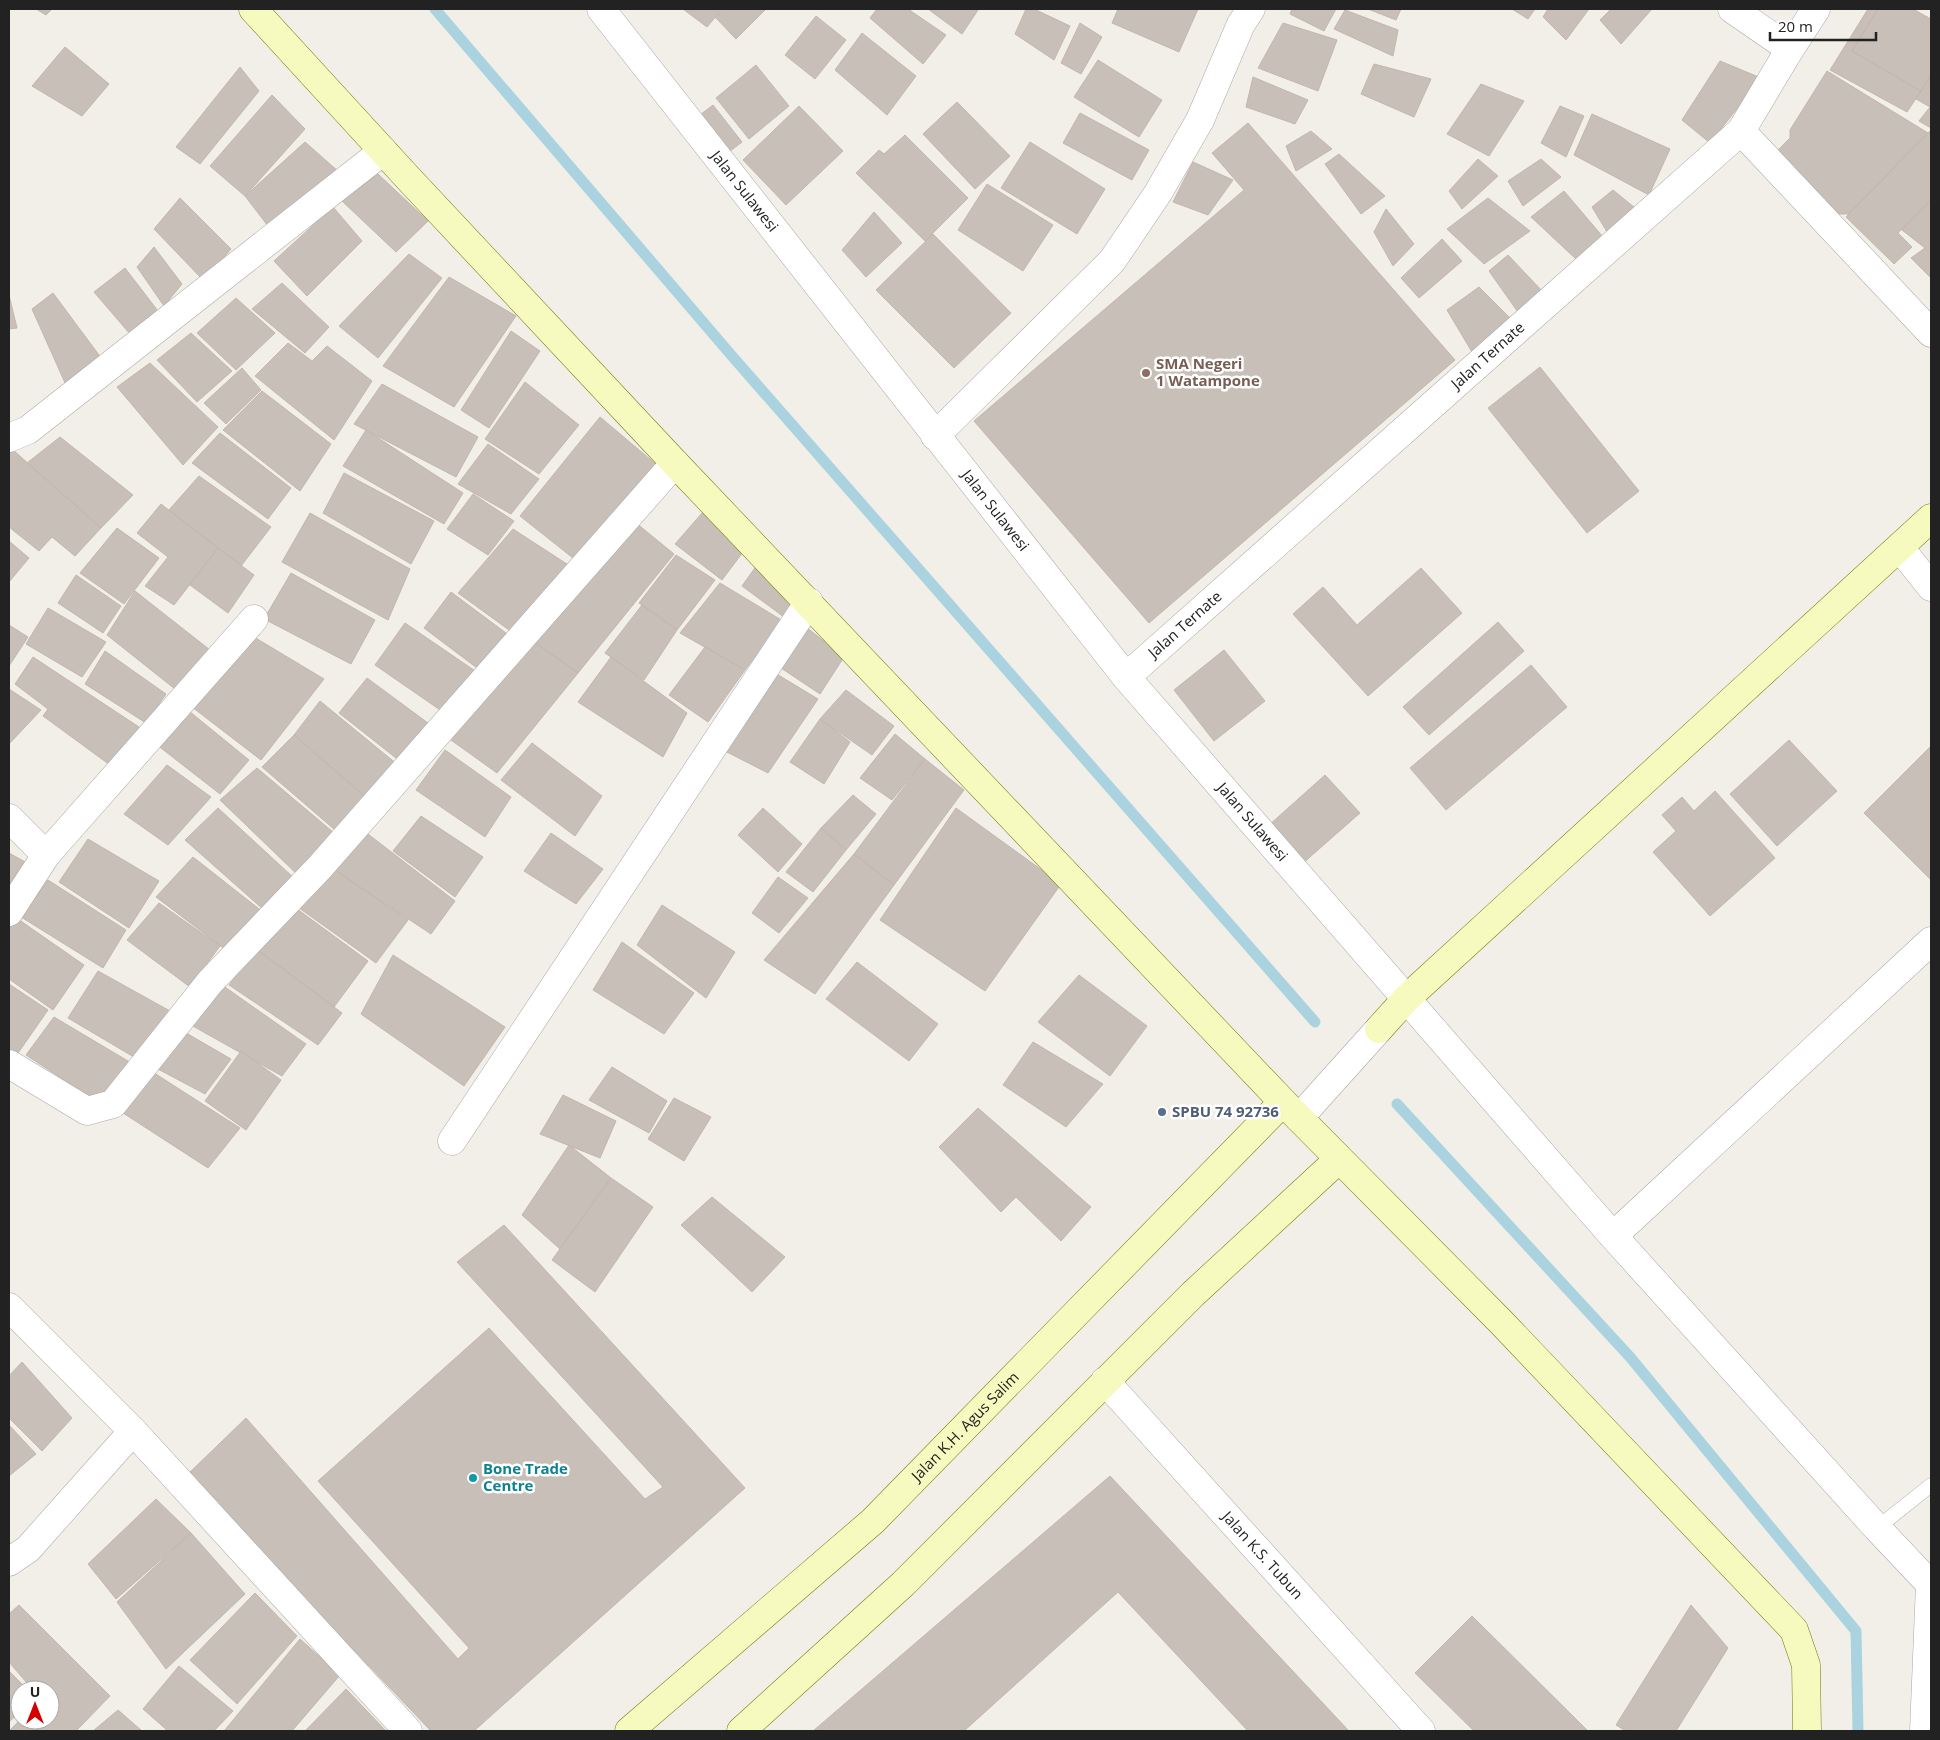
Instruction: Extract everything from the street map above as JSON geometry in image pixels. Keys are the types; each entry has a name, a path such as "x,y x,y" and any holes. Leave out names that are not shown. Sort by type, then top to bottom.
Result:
{"street":[{"path":"253,9 675,463 1291,1110 1501,1322 1794,1630 1806,1665 1808,1731"},
{"name":"Jalan Sulawesi","path":"601,9 1126,677 1613,1236 1930,1584 1924,1731"},
{"path":"935,436 1112,261 1158,193 1200,120 1241,24 1251,9"},
{"path":"1732,9 1790,48"},
{"name":"Jalan Ternate","path":"1126,677 1741,132 1790,48 1816,9"},
{"path":"1741,132 1931,333"},
{"path":"9,438 28,430 383,151"},
{"path":"9,1064 87,1111 113,1104 210,982 320,867 675,463"},
{"path":"1291,1110 1336,1076 1406,999 1931,518"},
{"path":"1900,548 1931,587"},
{"path":"452,1141 809,602"},
{"path":"9,912 46,855 254,619"},
{"path":"9,818 46,855"},
{"path":"1613,1236 1931,941"},
{"name":"Jalan K.H. Agus Salim","path":"629,1731 873,1521 1291,1110"},
{"path":"741,1731 903,1584 1192,1294 1340,1160"},
{"path":"9,1307 133,1431 408,1731"},
{"name":"Jalan K.S. Tubun","path":"1105,1381 1421,1731"},
{"path":"9,1562 28,1549 133,1431"}],"lane":[{"path":"1877,1528 1931,1485"}],"building":[{"path":"36,9 52,9 46,15"},
{"path":"683,9 722,9 707,27"},
{"path":"724,9 766,9 736,39 715,17"},
{"path":"877,9 908,9 946,35 923,64 870,18"},
{"path":"928,9 976,9 978,10 962,34"},
{"path":"1026,9 1034,9 1070,26 1054,60 1015,34"},
{"path":"1118,9 1198,9 1179,52 1112,23"},
{"path":"1292,9 1336,9 1324,31 1290,14"},
{"path":"1368,9 1401,9 1396,20"},
{"path":"1512,9 1535,9 1528,19"},
{"path":"1548,9 1589,9 1566,40 1543,17"},
{"path":"1611,9 1652,9 1621,44 1600,20"},
{"path":"1868,9 1878,9 1852,51 1921,91 1907,112 1830,70"},
{"path":"1878,9 1913,9 1931,19 1931,75 1921,91 1852,51"},
{"path":"1345,10 1398,30 1393,56 1334,29"},
{"path":"816,16 846,40 815,79 785,55"},
{"path":"1080,23 1102,37 1081,74 1061,63"},
{"path":"1283,23 1337,40 1318,91 1258,68"},
{"path":"862,33 916,76 887,115 835,70"},
{"path":"65,47 109,84 82,116 32,86"},
{"path":"1098,60 1162,100 1139,137 1074,97"},
{"path":"1720,61 1761,78 1710,143 1682,120"},
{"path":"1374,64 1431,79 1414,117 1361,94"},
{"path":"756,65 789,106 749,139 716,98"},
{"path":"240,67 259,91 200,164 176,147"},
{"path":"1827,71 1928,133 1849,214 1839,214 1774,154 1790,138 1790,130"},
{"path":"1931,75 1931,128 1919,121 1930,107 1916,99"},
{"path":"1253,77 1308,100 1295,124 1246,107"},
{"path":"1481,84 1524,101 1489,156 1447,134"},
{"path":"272,95 305,129 245,196 210,166"},
{"path":"957,102 1010,156 975,189 923,134"},
{"path":"713,105 742,142 725,155 696,118"},
{"path":"799,106 843,151 786,205 743,160"},
{"path":"1560,106 1584,116 1566,157 1541,143"},
{"path":"1080,113 1149,150 1132,180 1063,143"},
{"path":"1592,114 1670,149 1649,195 1574,155"},
{"path":"1248,123 1455,360 1149,623 974,421 1244,190 1212,153"},
{"path":"1931,130 1931,200 1898,233 1912,247 1894,264 1846,217"},
{"path":"1311,131 1332,149 1296,171 1286,146"},
{"path":"905,135 968,198 925,241 856,173 879,150 884,154"},
{"path":"305,142 339,172 268,226 245,196"},
{"path":"1030,142 1105,189 1077,234 1001,188"},
{"path":"1339,154 1385,196 1361,214 1325,164"},
{"path":"1478,159 1498,176 1462,209 1449,191"},
{"path":"1541,159 1561,177 1523,206 1508,181"},
{"path":"1193,162 1233,180 1208,215 1173,202"},
{"path":"378,174 428,221 396,252 342,201"},
{"path":"987,184 1053,225 1023,271 958,230"},
{"path":"1613,190 1640,212 1612,240 1592,207"},
{"path":"1564,191 1603,237 1577,260 1531,217"},
{"path":"180,198 231,249 204,281 154,229"},
{"path":"1488,198 1530,231 1484,264 1447,229"},
{"path":"1931,200 1931,278 1911,258 1925,248 1902,230"},
{"path":"333,207 362,241 307,296 274,261"},
{"path":"1386,209 1414,244 1393,266 1374,232"},
{"path":"874,212 902,243 866,277 842,250"},
{"path":"933,234 1011,313 954,368 876,290"},
{"path":"1442,239 1462,261 1419,298 1401,278"},
{"path":"154,247 182,284 164,306 137,267"},
{"path":"409,254 442,278 378,358 339,326"},
{"path":"1508,255 1544,293 1520,315 1489,271"},
{"path":"125,268 158,311 130,334 94,292"},
{"path":"449,277 516,316 454,407 383,366"},
{"path":"282,283 329,327 305,353 252,309"},
{"path":"1479,287 1511,319 1472,352 1447,310"},
{"path":"53,293 99,355 66,385 32,309"},
{"path":"9,295 17,328 9,329"},
{"path":"236,298 275,333 236,370 197,333"},
{"path":"511,331 540,351 489,428 461,410"},
{"path":"191,333 232,371 197,402 157,360"},
{"path":"288,343 312,361 327,346 372,381 334,440 255,376"},
{"path":"150,363 218,427 183,465 117,387"},
{"path":"1540,367 1639,491 1587,533 1488,408"},
{"path":"242,368 261,390 226,424 204,403"},
{"path":"525,382 579,425 539,474 485,439"},
{"path":"382,384 478,437 456,477 354,424"},
{"path":"262,391 331,444 300,491 223,430"},
{"path":"600,417 658,466 578,562 520,516"},
{"path":"366,430 463,493 444,524 343,466"},
{"path":"220,433 291,488 268,519 192,463"},
{"path":"60,437 133,495 101,528 27,463"},
{"path":"488,444 539,479 511,514 458,484"},
{"path":"12,449 101,528 75,556 52,537 39,551 9,527 9,451"},
{"path":"344,473 434,521 411,564 323,513"},
{"path":"199,476 271,527 241,566 169,510"},
{"path":"473,494 514,521 488,555 447,529"},
{"path":"161,504 218,548 174,605 145,586 168,557 137,533"},
{"path":"710,504 749,544 722,580 675,544"},
{"path":"310,513 410,569 388,620 282,562"},
{"path":"630,518 674,554 578,673 527,637"},
{"path":"117,528 159,558 124,604 80,573"},
{"path":"513,529 570,566 516,635 458,593"},
{"path":"9,541 29,558 9,582"},
{"path":"218,548 254,575 228,613 190,585"},
{"path":"676,555 715,580 677,630 639,603"},
{"path":"762,558 803,601 788,620 742,586"},
{"path":"1421,568 1462,613 1368,696 1293,614 1323,587 1357,625"},
{"path":"291,573 375,620 351,664 264,619"},
{"path":"76,575 121,606 103,633 58,603"},
{"path":"720,583 783,621 745,670 680,633"},
{"path":"135,591 210,650 180,693 107,635"},
{"path":"451,592 506,633 477,668 424,628"},
{"path":"642,605 677,630 644,680 605,653"},
{"path":"48,608 106,642 82,677 26,644"},
{"path":"1498,622 1524,651 1429,735 1403,707"},
{"path":"405,623 481,675 446,714 375,665"},
{"path":"9,625 28,637 9,666"},
{"path":"806,627 844,657 820,694 778,666"},
{"path":"254,637 324,679 261,760 192,707"},
{"path":"527,637 578,673 497,773 444,735"},
{"path":"705,647 745,670 708,722 669,695"},
{"path":"1224,650 1265,701 1214,741 1174,690"},
{"path":"105,651 166,694 146,723 85,684"},
{"path":"33,657 139,727 110,765 43,716 48,709 15,684"},
{"path":"611,657 687,713 663,757 578,702"},
{"path":"1531,665 1567,707 1446,810 1410,768"},
{"path":"775,673 818,699 768,773 723,750"},
{"path":"367,678 432,726 401,762 339,713"},
{"path":"9,689 41,710 9,744"},
{"path":"846,690 894,726 872,755 820,719"},
{"path":"320,701 398,765 369,800 294,735"},
{"path":"184,707 249,760 220,794 152,741"},
{"path":"820,719 850,742 824,784 790,762"},
{"path":"895,734 925,759 892,800 860,778"},
{"path":"294,735 369,800 342,836 262,767"},
{"path":"1789,740 1837,791 1777,846 1730,794"},
{"path":"532,743 602,796 575,836 501,780"},
{"path":"1931,746 1931,880 1864,813"},
{"path":"445,750 511,797 485,837 416,790"},
{"path":"925,759 964,790 894,885 854,854"},
{"path":"167,765 211,797 168,845 124,814"},
{"path":"257,768 340,838 301,878 220,800"},
{"path":"1325,775 1360,813 1302,864 1268,826"},
{"path":"1715,791 1775,858 1710,916 1653,852 1676,831 1662,815 1682,797 1694,811"},
{"path":"853,795 876,814 846,850 821,828"},
{"path":"218,808 294,878 264,910 185,840"},
{"path":"763,808 802,844 778,872 738,835"},
{"path":"956,808 1061,884 985,991 880,920"},
{"path":"421,816 483,857 455,897 393,851"},
{"path":"821,828 846,850 813,892 786,872"},
{"path":"364,831 455,901 431,934 330,867"},
{"path":"551,833 603,869 576,904 524,871"},
{"path":"88,839 159,881 129,928 59,882"},
{"path":"9,853 27,863 9,895"},
{"path":"854,854 894,885 815,994 764,960"},
{"path":"193,857 263,912 230,953 156,897"},
{"path":"330,867 408,920 376,963 295,905"},
{"path":"778,877 808,898 779,933 752,913"},
{"path":"48,880 126,930 103,968 21,917"},
{"path":"159,903 220,946 190,987 127,940"},
{"path":"662,905 735,952 706,998 637,945"},
{"path":"293,906 368,961 334,1007 256,949"},
{"path":"15,917 84,965 53,1010 9,979 9,925"},
{"path":"622,942 694,993 664,1034 593,990"},
{"path":"256,949 342,1013 318,1045 229,985"},
{"path":"393,955 505,1027 464,1086 361,1014"},
{"path":"857,962 938,1024 909,1061 826,999"},
{"path":"98,971 170,1011 144,1063 68,1018"},
{"path":"1079,975 1147,1026 1110,1076 1038,1022"},
{"path":"9,984 48,1010 16,1056 9,1052"},
{"path":"222,985 306,1044 282,1076 191,1025"},
{"path":"54,1017 133,1064 101,1104 26,1055"},
{"path":"181,1030 231,1059 205,1094 156,1068"},
{"path":"1033,1042 1103,1084 1066,1127 1003,1085"},
{"path":"241,1051 281,1080 246,1130 205,1101"},
{"path":"612,1067 667,1101 649,1133 589,1100"},
{"path":"151,1071 240,1128 208,1168 120,1111"},
{"path":"563,1095 616,1121 600,1158 540,1134"},
{"path":"674,1098 711,1117 684,1161 648,1139"},
{"path":"978,1108 1091,1207 1061,1241 1016,1197 1001,1212 939,1147"},
{"path":"569,1145 611,1178 560,1249 522,1215"},
{"path":"611,1178 653,1207 595,1292 552,1260"},
{"path":"712,1197 785,1257 752,1292 681,1225"},
{"name":"Bone Trade Centre","path":"504,1225 745,1488 474,1731 431,1731 187,1475 246,1418 458,1659 469,1648 318,1481 489,1328 645,1499 663,1487 457,1262"},
{"path":"22,1362 72,1418 42,1451 9,1418 9,1376"},
{"path":"9,1425 36,1454 9,1476"},
{"path":"1110,1476 1349,1731 1248,1731 1118,1592 964,1731 813,1731"},
{"path":"156,1499 191,1533 116,1599 88,1564"},
{"path":"191,1533 245,1594 166,1669 117,1602"},
{"path":"255,1593 297,1636 237,1704 190,1660"},
{"path":"19,1605 110,1696 76,1731 9,1731 60,1730 60,1680 24,1680 9,1662 9,1614"},
{"path":"1691,1605 1728,1648 1676,1731 1626,1731 1616,1725"},
{"path":"1472,1616 1588,1731 1474,1731 1415,1673"},
{"path":"300,1639 340,1675 292,1731 224,1731"},
{"path":"179,1666 233,1711 214,1731 168,1731 143,1709"},
{"path":"9,1671 18,1680 10,1680 9,1722"},
{"path":"346,1689 386,1731 305,1731"},
{"path":"118,1710 142,1731 93,1731"}],"waterway":[{"path":"435,9 732,356 1315,1022"},
{"path":"1397,1104 1630,1357 1856,1631 1858,1731"}],"place":[{"name":"SMA Negeri 1 Watampone","path":"1146,373"},
{"name":"SPBU 74 92736","path":"1162,1112"},
{"name":"Bone Trade Centre","path":"473,1478"}]}
